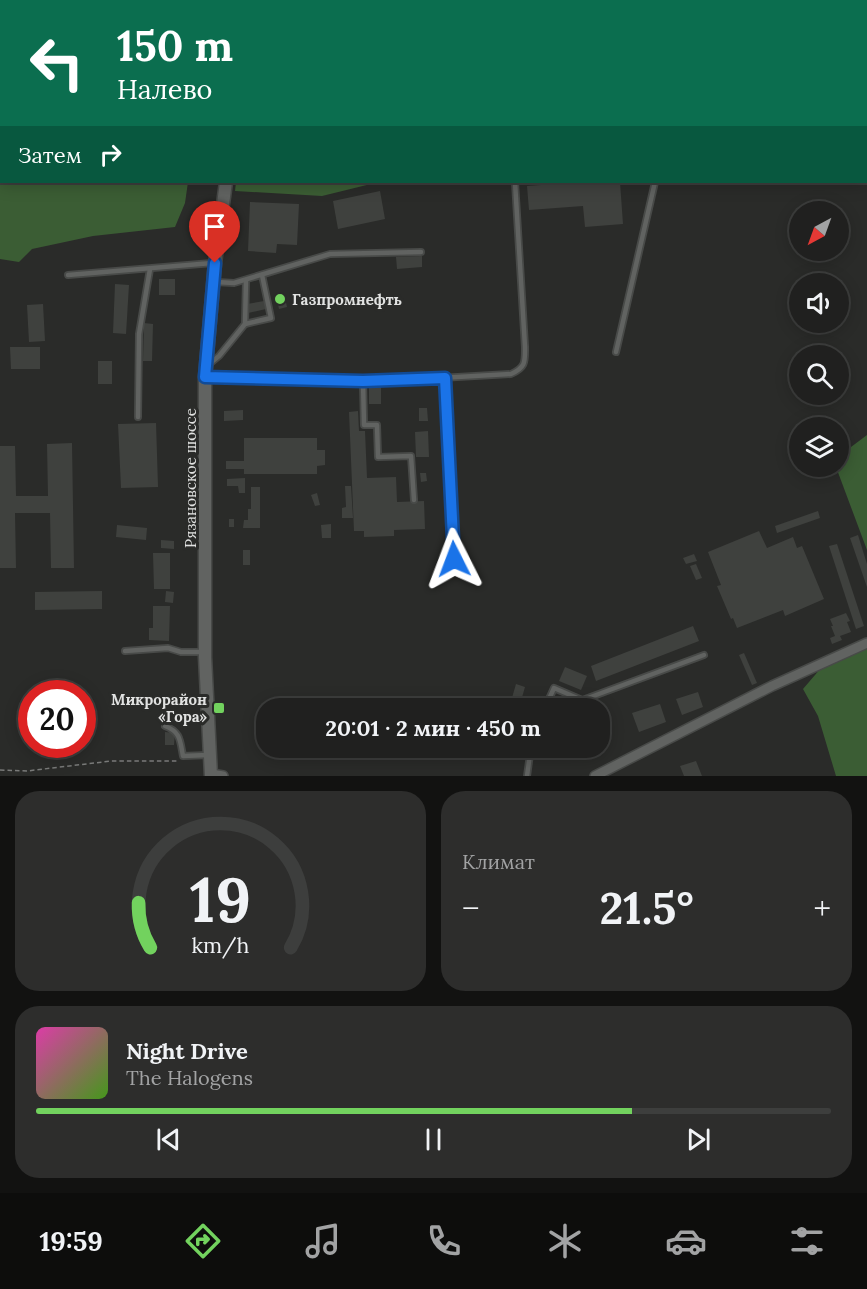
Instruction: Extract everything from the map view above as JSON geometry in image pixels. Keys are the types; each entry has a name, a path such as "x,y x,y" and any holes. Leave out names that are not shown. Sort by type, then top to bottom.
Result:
{"main road":[{"name":"Рязановское шоссе","path":"215,775 210,755 205,652 206,372 213,282 226,183"}],"street":[{"path":"595,776 772,686 867,643"}],"lane":[{"path":"206,372 363,381 511,374 519,370 525,362 515,183"},
{"path":"616,352 655,183"},
{"path":"213,282 234,283 330,254 422,252"},
{"path":"68,275 215,263"},
{"path":"138,417 139,334 150,269"},
{"path":"245,324 272,318 262,275"},
{"path":"206,372 245,324 246,280"},
{"path":"445,378 454,559"},
{"path":"363,381 363,425 377,425 378,457 411,456 414,500"},
{"path":"125,651 168,648 181,652 205,652"},
{"path":"587,698 704,655"},
{"path":"549,698 554,687 578,698"},
{"path":"165,726 174,729 180,738 183,756 210,755"},
{"path":"527,776 529,758"}],"path":[{"path":"0,770 27,771 111,761 185,761"}],"green space":[{"path":"0,183 188,183 185,203 175,227 93,236 32,249 19,262 0,259"},
{"path":"236,183 375,183 322,196 235,191"},
{"path":"867,435 867,550 840,477 849,477 849,448"},
{"path":"867,642 867,776 836,776 818,716 803,689 827,661"}],"building":[{"path":"620,183 623,224 585,227 583,206 529,210 527,186"},
{"path":"380,191 385,219 338,229 333,201"},
{"path":"250,202 299,204 297,245 277,244 276,253 248,251"},
{"path":"422,256 422,267 397,269 396,257"},
{"path":"159,279 175,279 175,295 159,295"},
{"path":"115,284 129,285 126,334 113,333"},
{"path":"284,294 287,307 279,309 276,296"},
{"path":"264,301 266,309 248,313 247,304"},
{"path":"43,304 45,341 29,342 27,305"},
{"path":"144,323 153,324 152,361 143,361"},
{"path":"10,347 40,347 40,369 11,369"},
{"path":"98,361 112,361 112,384 98,384"},
{"path":"369,384 381,384 381,404 369,404"},
{"path":"419,408 427,408 428,421 419,421"},
{"path":"243,410 243,420 224,421 224,411"},
{"path":"358,411 359,431 365,431 367,478 396,477 397,502 424,501 425,529 394,530 394,536 364,537 364,531 354,531 349,412"},
{"path":"156,423 158,487 121,488 118,424"},
{"path":"428,431 429,457 416,457 415,432"},
{"path":"244,438 317,438 317,450 325,450 325,465 317,466 317,474 244,474 244,469 226,469 226,461 244,461"},
{"path":"72,443 74,568 51,568 50,513 15,513 16,568 0,568 0,446 15,446 16,496 48,496 47,444"},
{"path":"420,473 426,473 427,481 421,482"},
{"path":"245,478 245,493 239,493 238,486 227,486 227,479"},
{"path":"345,486 351,486 353,518 342,518 342,508 346,507"},
{"path":"251,487 260,487 260,528 243,528 244,520 248,520 248,509 251,509"},
{"path":"317,493 320,505 315,506 311,495"},
{"path":"818,511 820,518 777,533 775,526"},
{"path":"229,519 234,519 234,527 229,527"},
{"path":"331,524 331,538 322,538 321,525"},
{"path":"117,525 147,528 146,540 116,537"},
{"path":"759,531 767,548 793,537 797,548 802,546 824,599 785,616 783,610 737,628 717,586 721,585 708,552"},
{"path":"858,535 867,564 867,587 850,538"},
{"path":"161,540 174,541 174,549 161,548"},
{"path":"837,544 864,626 856,629 829,546"},
{"path":"243,550 250,550 250,565 243,565"},
{"path":"153,553 170,553 170,589 154,589"},
{"path":"694,554 697,561 686,564 683,558"},
{"path":"696,564 702,578 696,580 690,566"},
{"path":"102,591 102,609 35,610 35,592"},
{"path":"166,591 174,592 173,603 165,602"},
{"path":"153,606 170,606 169,641 149,640 149,628 153,628"},
{"path":"846,613 850,621 847,622 851,632 840,636 842,640 832,644 830,638 835,636 830,619"},
{"path":"693,626 699,641 596,681 591,666"},
{"path":"744,653 757,683 752,685 739,655"},
{"path":"565,667 587,676 581,690 559,681"},
{"path":"516,684 525,687 522,698 512,698"},
{"path":"698,692 703,707 682,715 676,699"},
{"path":"660,704 666,722 639,732 632,713"},
{"path":"165,732 175,733 174,745 165,745"},
{"path":"696,761 702,776 684,776 680,766"}],"place":[{"name":"Газпромнефть","path":"280,299"},
{"name":"Микрорайон «Гора»","path":"219,708"}],"route":[{"path":"215,263 205,377 363,381 445,378 454,559"}]}
